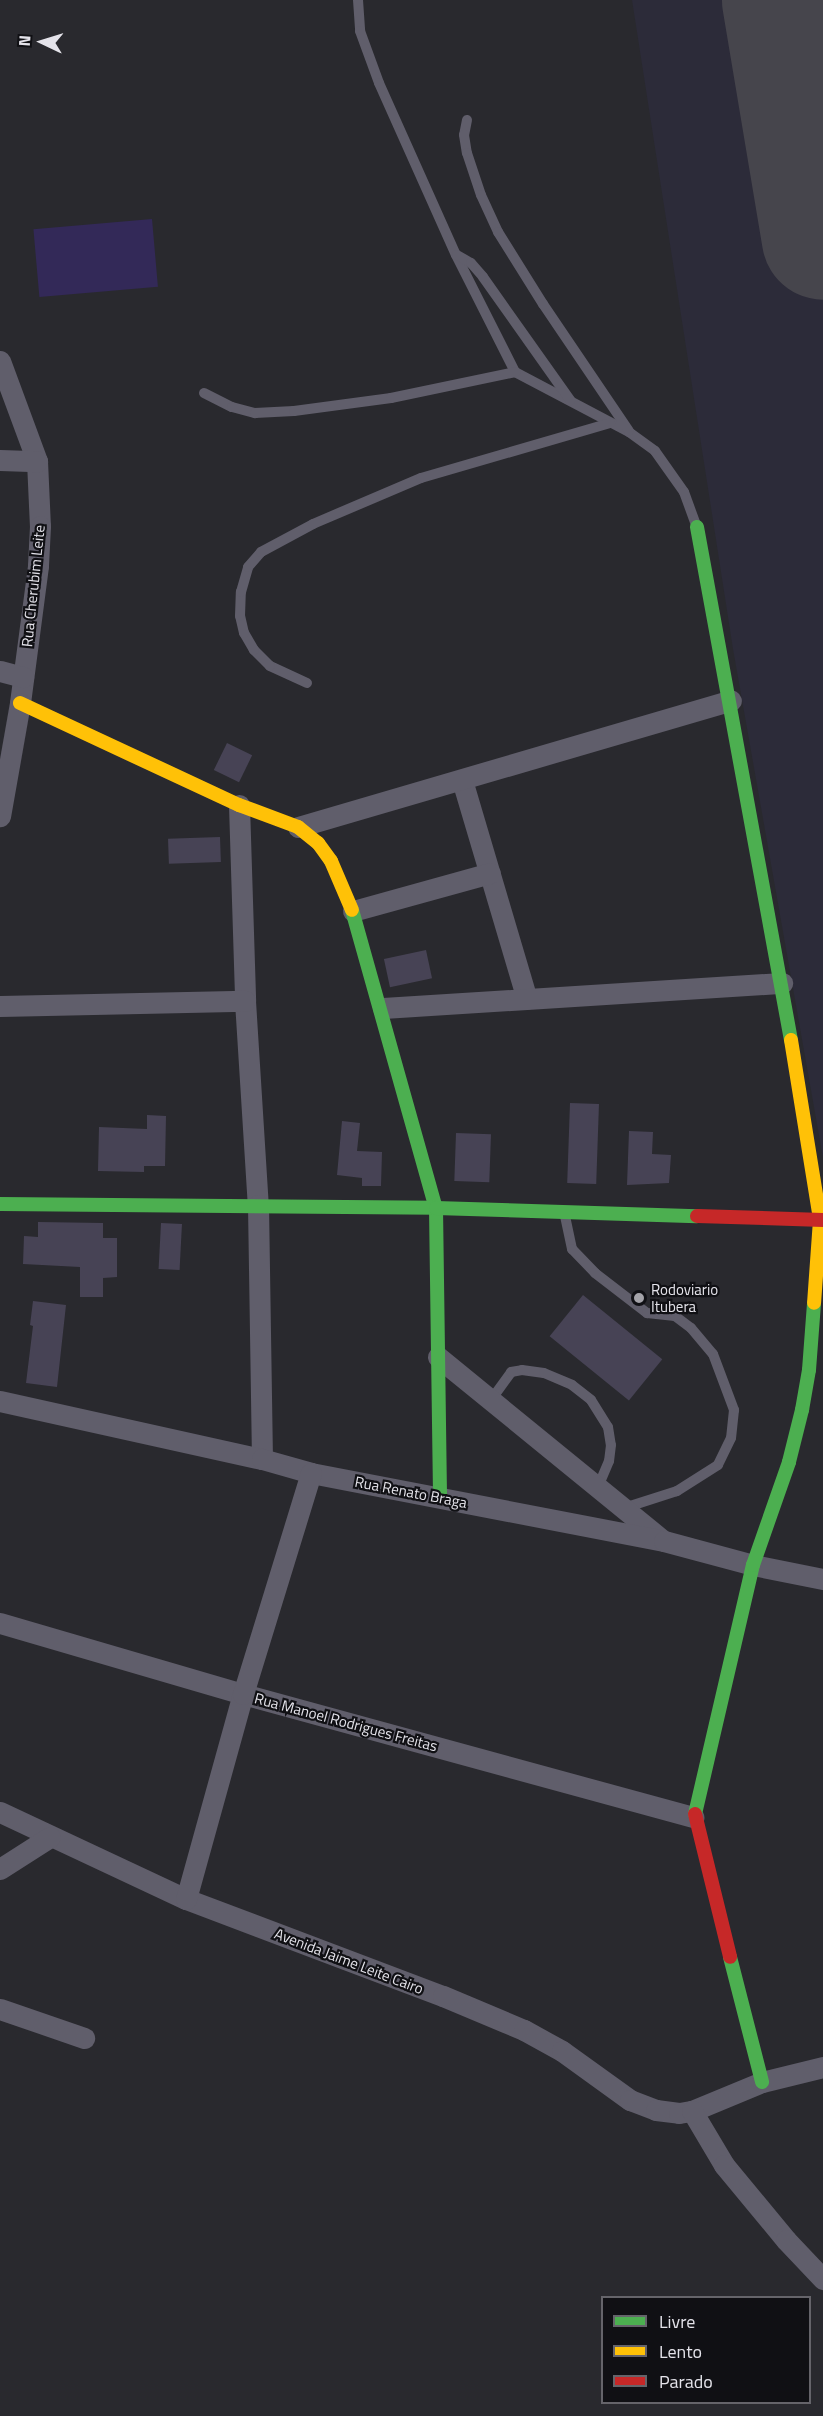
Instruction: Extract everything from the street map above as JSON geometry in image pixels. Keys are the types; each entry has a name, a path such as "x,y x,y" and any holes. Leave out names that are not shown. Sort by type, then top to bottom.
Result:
{"street":[{"name":"Rua Cherubim Leite","path":"0,362 37,461 40,495 38,566 20,703 0,816"},
{"path":"0,460 37,461"},
{"path":"697,527 819,1182 822,1220 809,1370 802,1410 789,1462 753,1565 694,1817 762,2082"},
{"path":"0,671 23,677"},
{"path":"298,827 731,700"},
{"path":"20,703 239,805 298,827 318,843 331,861 353,911 382,1008 436,1208 440,1497"},
{"path":"462,780 527,999"},
{"path":"239,805 245,1001 258,1205 262,1459"},
{"path":"353,911 490,873"},
{"path":"382,1008 782,983"},
{"path":"0,1006 245,1001"},
{"path":"0,1204 436,1208 822,1220"},
{"path":"438,1357 664,1541"},
{"name":"Rua Renato Braga","path":"0,1401 262,1459 310,1473 664,1541 753,1565 823,1579"},
{"path":"186,1899 243,1694 310,1473"},
{"name":"Rua Manoel Rodrigues Freitas","path":"0,1623 243,1694 694,1817"},
{"name":"Avenida Jaime Leite Cairo","path":"0,1812 186,1899 515,2026 562,2050 630,2100 656,2110 679,2113 692,2111"},
{"path":"0,1869 50,1837"},
{"path":"0,2009 84,2038"},
{"path":"823,2067 762,2082 692,2111 731,2174 786,2240 823,2279"}],"lane":[{"path":"358,0 360,32 379,83 456,255 515,372 629,432 655,450 684,492 697,527"},
{"path":"467,120 464,135 467,153 481,195 498,232 543,304 629,432"},
{"path":"456,255 471,263 483,277 572,403"},
{"path":"204,393 232,407 255,413 294,411 412,395 515,372"},
{"path":"307,683 270,666 254,650 244,633 240,616 241,592 248,567 261,552 313,524 421,478 610,423"},
{"path":"564,1212 565,1228 572,1249 595,1273 647,1313 675,1316 698,1336 713,1354 734,1410 731,1438 718,1465 677,1491 623,1508"},
{"path":"491,1400 507,1377 522,1370 544,1373 572,1385 591,1400 608,1427 610,1445 609,1461 598,1487"}],"shaded area":[{"path":"632,0 823,0 823,1158 733,649"},
{"path":"152,219 158,287 39,297 33,229"}],"building":[{"path":"227,743 252,755 239,782 214,770"},
{"path":"220,837 221,862 169,864 168,839"},
{"path":"426,950 432,978 390,987 384,959"},
{"path":"570,1103 599,1104 596,1184 567,1183"},
{"path":"147,1115 166,1116 165,1166 144,1166 144,1172 98,1171 99,1127 147,1129"},
{"path":"342,1121 360,1123 357,1151 382,1152 381,1186 362,1186 362,1178 337,1175"},
{"path":"629,1131 653,1132 652,1154 671,1155 669,1183 627,1185"},
{"path":"456,1133 491,1134 489,1182 454,1181"},
{"path":"38,1222 103,1223 103,1238 117,1238 117,1277 103,1278 103,1297 80,1297 80,1267 23,1264 24,1236 38,1237"},
{"path":"161,1223 182,1224 180,1270 159,1269"},
{"path":"583,1295 662,1359 629,1400 550,1336"},
{"path":"33,1301 66,1305 57,1387 26,1383 33,1326 30,1325"}],"runway":[{"path":"783,0 823,238"}],"traffic: fast":[{"path":"697,527 791,1040"},
{"path":"352,910 436,1208 440,1497"},
{"path":"0,1204 436,1208 697,1216"},
{"path":"695,1814 753,1565 789,1462 802,1410 809,1370 814,1303"},
{"path":"730,1957 762,2082"}],"traffic: slow":[{"path":"20,703 239,805 298,827 318,843 331,861 352,910"},
{"path":"791,1040 820,1220 814,1303"}],"traffic: jam":[{"path":"697,1216 823,1220"},
{"path":"695,1814 730,1957"}],"place":[{"name":"Rodoviario Itubera","path":"639,1298"}]}
